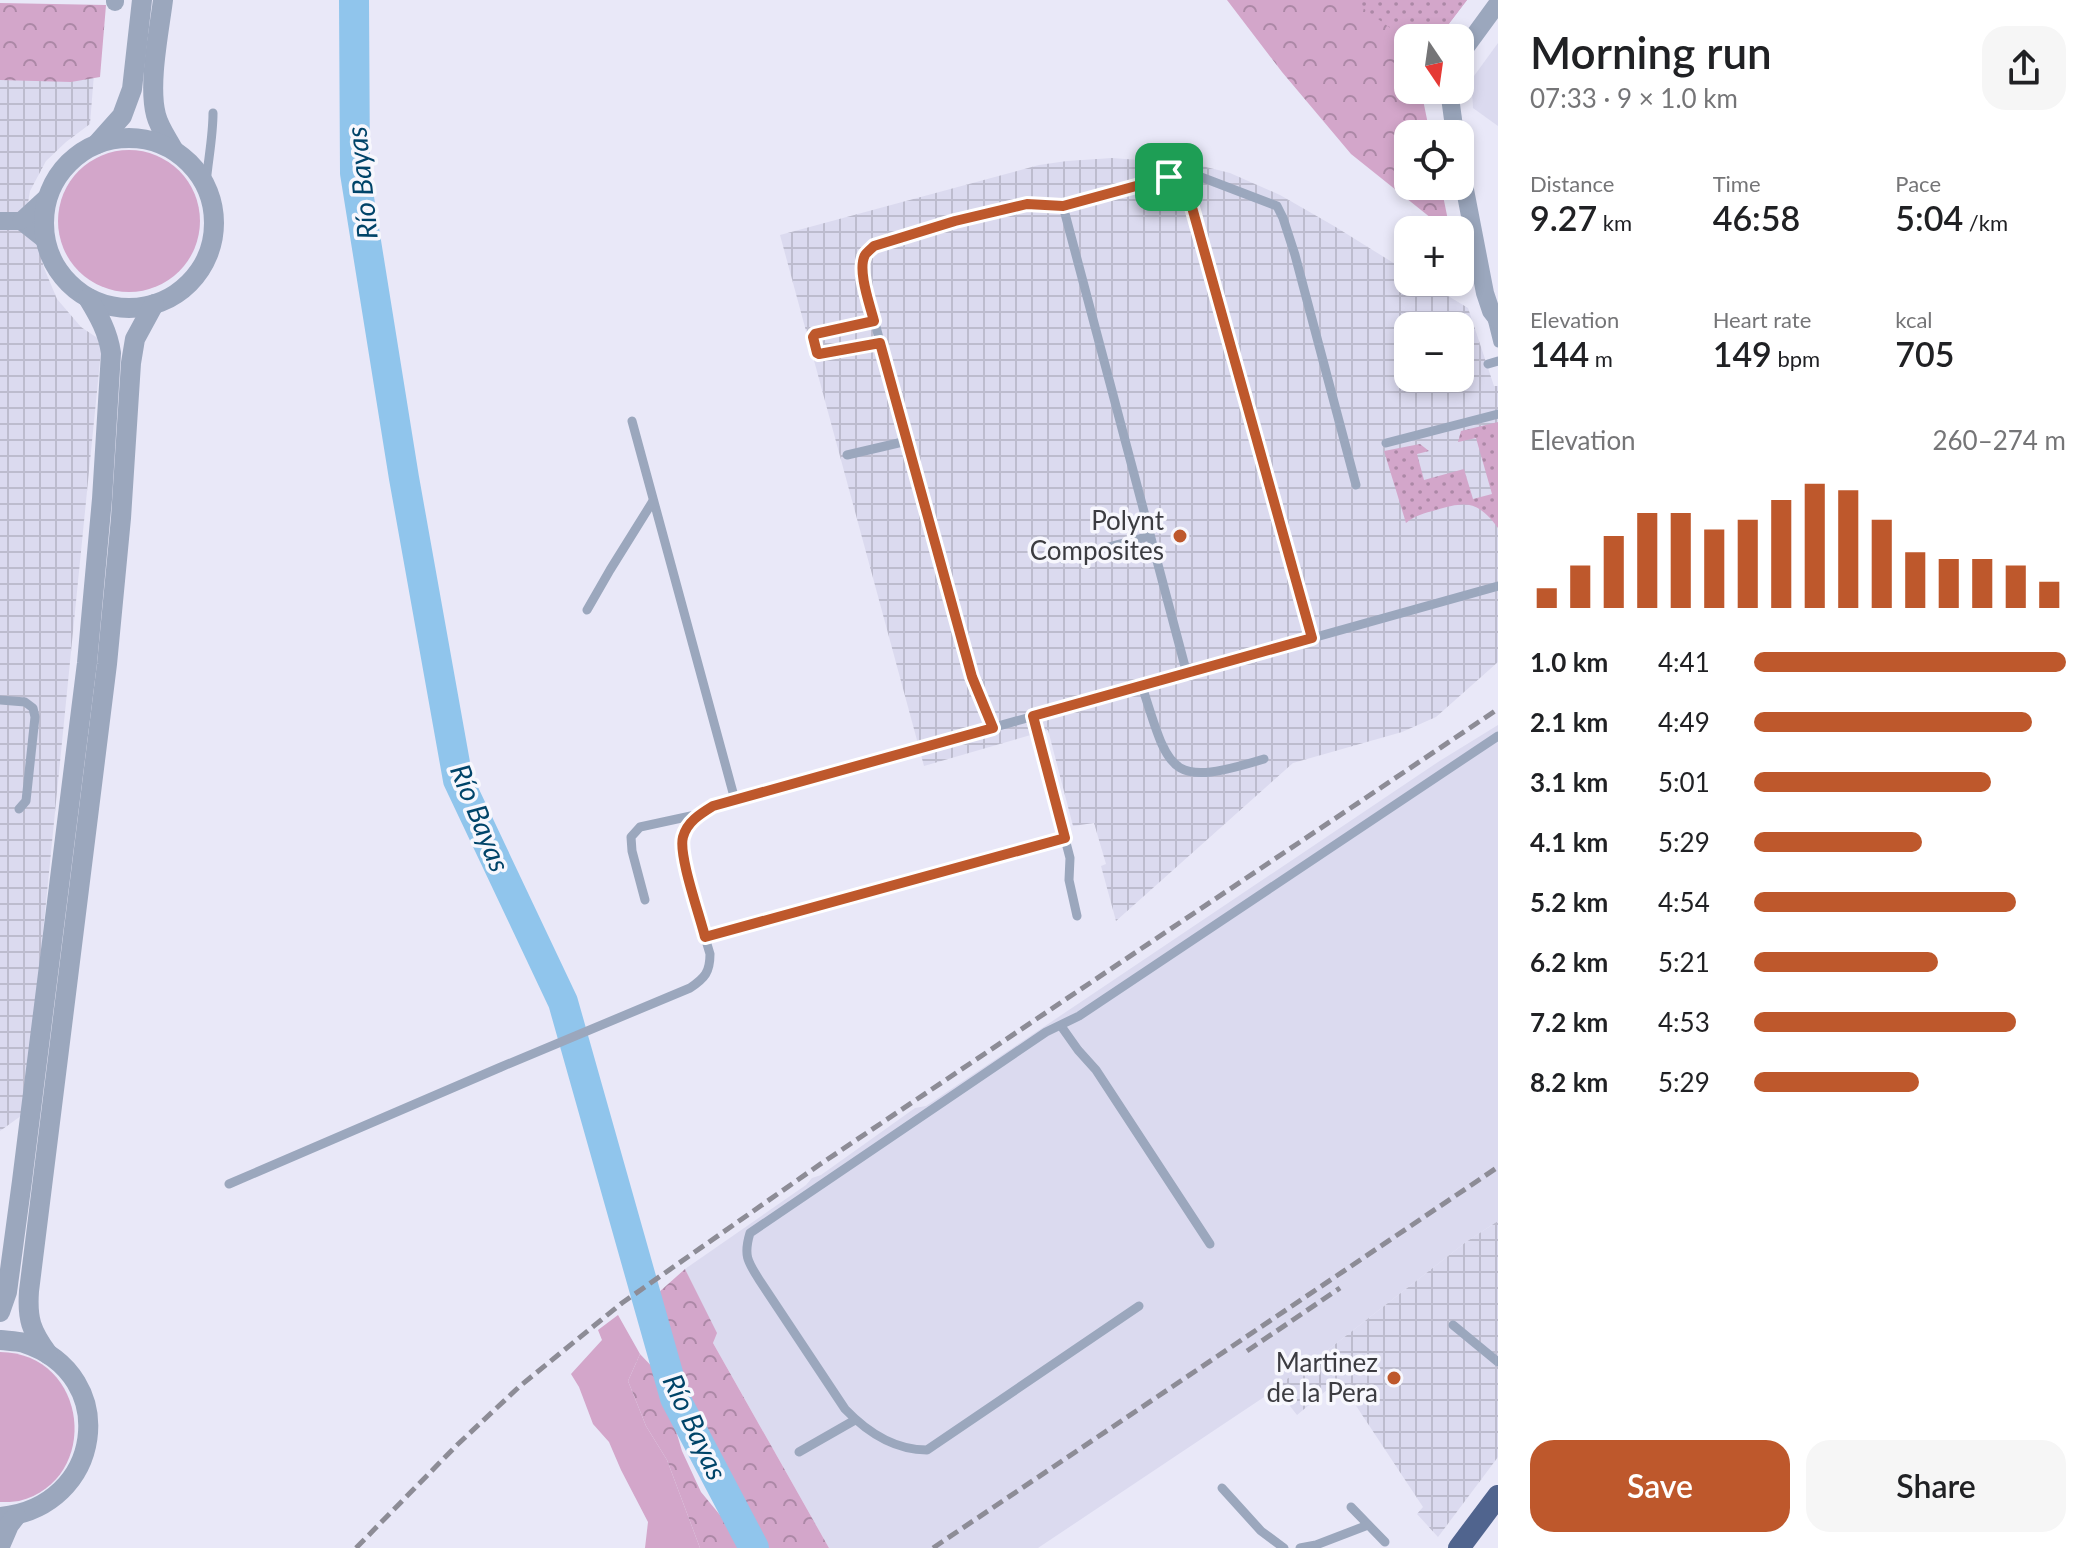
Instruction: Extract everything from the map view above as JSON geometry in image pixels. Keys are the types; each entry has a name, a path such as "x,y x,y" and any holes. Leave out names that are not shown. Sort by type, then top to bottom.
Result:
{"highway":[{"path":"1459,1548 1498,1496"},
{"path":"1472,1548 1498,1515"}],"street":[{"path":"97,144 122,116 132,89 142,0"},
{"path":"163,0 153,103 160,127 173,149"},
{"path":"1474,36 1498,3"},
{"path":"0,221 21,221 35,210 47,197 60,172 78,154 97,144 131,137 149,139 173,149 192,164 206,184 214,212 213,241 204,264 194,279 181,290 154,304 133,308 111,306 88,298 69,284 55,265 45,240 47,197"},
{"path":"1466,200 1476,254 1494,316"},
{"path":"21,221 45,240"},
{"path":"0,1312 7,1292 55,929 95,583 111,353 101,319 88,298"},
{"path":"48,1354 30,1324 29,1291 104,688 121,518 131,363 135,339 154,304"},
{"path":"0,1340 23,1342 62,1365 81,1393 87,1409 88,1427 87,1445 75,1475 49,1502 33,1511 8,1516 9,1525 0,1546"}],"lane":[{"path":"206,184 213,113"},
{"path":"1183,175 1312,638"},
{"path":"993,728 972,677 863,277 865,254 874,246 955,221 1027,204 1063,206 1183,175 1201,177 1277,206 1295,255 1356,485"},
{"path":"1063,206 1187,674"},
{"path":"1494,316 1498,343"},
{"path":"874,321 815,334 817,353 880,343"},
{"path":"1386,443 1498,414"},
{"path":"632,421 735,800"},
{"path":"847,455 907,441"},
{"path":"587,610 653,501"},
{"path":"1063,559 1150,536"},
{"path":"229,1184 690,988 702,980 710,967 710,954 684,859 682,840 688,825 713,806 1498,586"},
{"path":"1142,686 1165,753 1175,766 1188,773 1204,774 1264,759"},
{"path":"0,700 25,702 33,708 35,717 26,801 19,809"},
{"path":"1033,716 1070,858 1069,880 1077,916"},
{"path":"1139,1306 927,1450 914,1450 895,1444 855,1420 750,1264 746,1247 750,1233 1046,1032 1061,1026 1498,736"},
{"path":"645,900 631,837 640,827 700,814"},
{"path":"705,937 1065,838"},
{"path":"1061,1026 1096,1070 1210,1244"},
{"path":"1453,1325 1498,1362"},
{"path":"799,1452 855,1420"},
{"path":"1222,1488 1261,1531 1284,1548"},
{"path":"1351,1507 1385,1542"},
{"path":"1300,1548 1368,1525"}],"shaded area":[{"path":"0,7 99,11 90,124 46,161 30,191 28,203 44,268 57,299 81,327 102,341 25,1113 0,1131"},
{"path":"1498,43 1498,126 1473,108 1474,76"},
{"name":"Polynt Composites","path":"1112,158 1194,164 1230,173 1280,195 1394,263 1394,296 1448,296 1468,308 1469,312 1394,312 1394,392 1474,392 1474,326 1494,386 1498,386 1498,662 1436,717 1402,732 1293,763 1116,921 1101,866 1106,864 1094,823 1073,826 1048,730 924,766 780,235 1039,165"},
{"path":"1498,725 1498,1221 1466,1242 1276,1389 1038,1548 829,1548 713,1343 716,1333 685,1269 915,1108 926,1106 1438,762"},
{"name":"Martinez de la Pera","path":"1498,1221 1498,1457 1438,1537 1417,1514 1423,1507 1339,1380 1297,1415 1275,1387"}],"green space":[{"path":"1227,0 1467,0 1449,24 1394,24 1394,104 1424,104 1427,120 1394,120 1394,188 1351,154"},
{"path":"1352,0 1467,0 1449,24 1394,24 1394,31"},
{"path":"0,3 106,5 100,77 71,82 0,80"},
{"path":"129,150 156,155 179,171 195,194 200,221 195,248 179,271 156,287 129,292 102,287 79,271 63,248 58,221 63,194 79,171 102,155"},
{"path":"1408,200 1444,200 1447,216 1428,216"},
{"path":"1498,422 1498,528 1478,508 1464,505 1428,512 1406,523 1384,451 1420,444 1429,451 1417,454 1424,480 1464,469 1473,499 1492,494 1476,438 1458,442 1461,431"},
{"path":"685,1269 717,1333 713,1343 829,1548 700,1548 667,1460 646,1426 628,1381 640,1354 659,1374 682,1451 701,1492 720,1515 731,1504 679,1383 658,1293"},
{"path":"618,1315 640,1354 628,1381 646,1426 667,1460 700,1548 645,1548 648,1522 609,1442 593,1424 571,1374 602,1340 598,1330"},
{"path":"0,1352 30,1358 52,1373 67,1394 74,1419 73,1445 64,1469 46,1489 14,1502 0,1502"}],"waterway":[{"name":"Río Bayas","path":"354,0 355,173 404,478 458,780 563,1002 675,1398 754,1548"}],"railway":[{"path":"356,1548 520,1386 622,1303 819,1165 1498,709"},
{"path":"933,1548 1498,1167"},
{"path":"1247,1351 1340,1288"}],"place":[{"name":"Polynt Composites","path":"1180,536"},
{"name":"Martinez de la Pera","path":"1394,1378"}],"route":[{"path":"1183,175 1312,638 1033,716 1065,838 705,937 684,859 682,840 688,825 700,814 713,806 993,728 972,677 880,343 819,354 813,337 874,321 862,266 865,254 874,246 955,221 1027,204 1063,206 1169,177 1183,175"}]}
